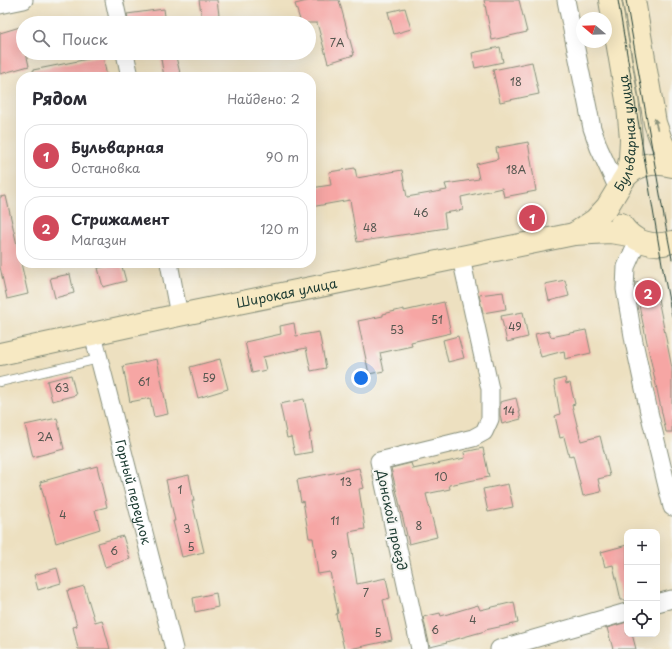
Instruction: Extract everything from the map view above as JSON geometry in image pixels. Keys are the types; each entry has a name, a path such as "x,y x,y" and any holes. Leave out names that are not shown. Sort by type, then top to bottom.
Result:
{"main road":[{"name":"Бульварная улица","path":"610,0 628,106 631,139 630,159 627,174 618,189"},
{"name":"Бульварная улица","path":"634,0 655,123 662,143 672,159"},
{"path":"634,238 622,225 617,214 616,202 618,189 625,178 635,169 648,164 662,163 672,166"},
{"name":"Широкая улица","path":"574,234 595,220 608,207 618,189"},
{"name":"Широкая улица","path":"0,354 93,335 179,315 574,234 610,232 634,238 649,244 659,245 672,242"}],"street":[{"path":"0,6 24,0"},
{"path":"114,0 117,16"},
{"name":"Бульварная улица","path":"566,0 592,128 599,148 618,189"},
{"path":"126,60 129,72"},
{"path":"634,238 626,267 625,289 634,342 649,412 672,507"},
{"name":"Донской проезд","path":"420,649 379,462 474,438 484,432 490,418 490,389 462,258"},
{"path":"170,268 179,315"},
{"name":"Горный переулок","path":"93,335 174,649"},
{"path":"660,602 672,599"},
{"path":"499,649 624,613"}],"lane":[{"path":"0,382 99,359"}],"building":[{"path":"199,0 217,0 219,15 202,16"},
{"path":"311,0 339,0 354,55 328,63 316,23 316,16 299,16 295,4"},
{"path":"484,0 519,0 527,32 492,40"},
{"path":"405,8 411,29 394,34 388,12"},
{"path":"164,9 165,16 127,16 127,14"},
{"path":"16,28 16,60 28,60 29,66 0,74 0,33"},
{"path":"500,47 503,62 475,68 472,53"},
{"path":"83,60 104,60 106,72 33,72 33,70"},
{"path":"161,60 177,60 180,72 163,72"},
{"path":"532,62 539,94 500,102 493,70"},
{"path":"528,142 536,191 504,197 502,188 461,197 463,210 444,213 446,228 357,242 350,200 316,206 316,187 331,185 329,172 355,168 357,178 402,170 407,197 447,190 445,184 479,179 476,164 498,159 496,148"},
{"path":"6,196 16,241 16,268 22,268 28,294 7,299 0,267 0,197"},
{"path":"98,268 122,268 126,281 103,287"},
{"path":"70,274 74,293 55,298 50,278"},
{"path":"654,279 672,368 672,432 666,432 635,286 635,283"},
{"path":"565,280 569,296 549,301 545,284"},
{"path":"503,292 506,309 483,313 479,295"},
{"path":"444,302 451,333 411,342 412,346 380,353 384,371 369,374 358,321 383,316 383,314 404,309 404,311"},
{"path":"523,312 528,337 507,342 501,316"},
{"path":"294,323 296,336 319,332 326,368 311,371 306,348 263,357 266,370 252,373 245,342 281,334 280,326"},
{"path":"586,330 591,353 565,359 564,351 541,357 535,334 549,331 551,337"},
{"path":"458,336 464,358 448,362 443,340"},
{"path":"157,359 168,414 154,417 150,398 130,402 123,366"},
{"path":"220,359 228,389 198,398 190,367"},
{"path":"71,375 76,395 52,401 47,381"},
{"path":"565,378 566,384 570,383 575,404 572,405 581,441 600,436 610,476 598,479 601,492 583,496 573,455 569,456 564,437 560,438 555,416 560,414 554,381"},
{"path":"516,398 521,419 502,424 500,402"},
{"path":"304,399 311,433 309,433 312,452 295,455 291,437 287,438 280,404"},
{"path":"57,418 64,449 33,457 25,425"},
{"path":"483,448 489,477 449,485 450,489 426,494 437,537 409,544 391,468 411,463 413,469 465,458 464,452"},
{"path":"97,466 107,507 95,510 100,529 56,543 40,482"},
{"path":"359,468 364,488 359,489 365,529 349,532 357,584 386,578 390,598 383,600 392,640 344,649 336,614 338,613 330,572 318,574 313,538 309,538 303,501 301,502 297,480"},
{"path":"189,475 194,501 192,501 204,552 182,557 173,521 175,521 166,480"},
{"path":"508,484 513,507 488,512 483,489"},
{"path":"123,536 130,559 105,567 98,543"},
{"path":"624,546 624,600 621,600 613,565 605,567 601,552"},
{"path":"57,568 61,583 38,590 34,575"},
{"path":"84,586 95,622 102,620 110,649 78,649 73,627 77,626 67,591"},
{"path":"216,593 218,607 195,612 193,598"},
{"path":"514,602 518,623 485,630 430,647 423,617 440,613 441,616 478,605 480,610"},
{"path":"624,623 624,637 633,637 636,649 613,649 607,628"}],"tram line":[{"path":"618,0 672,316"},
{"path":"626,0 672,259"}],"place":[{"name":"Бульварная","path":"532,218"},
{"name":"Стрижамент","path":"648,293"}]}
